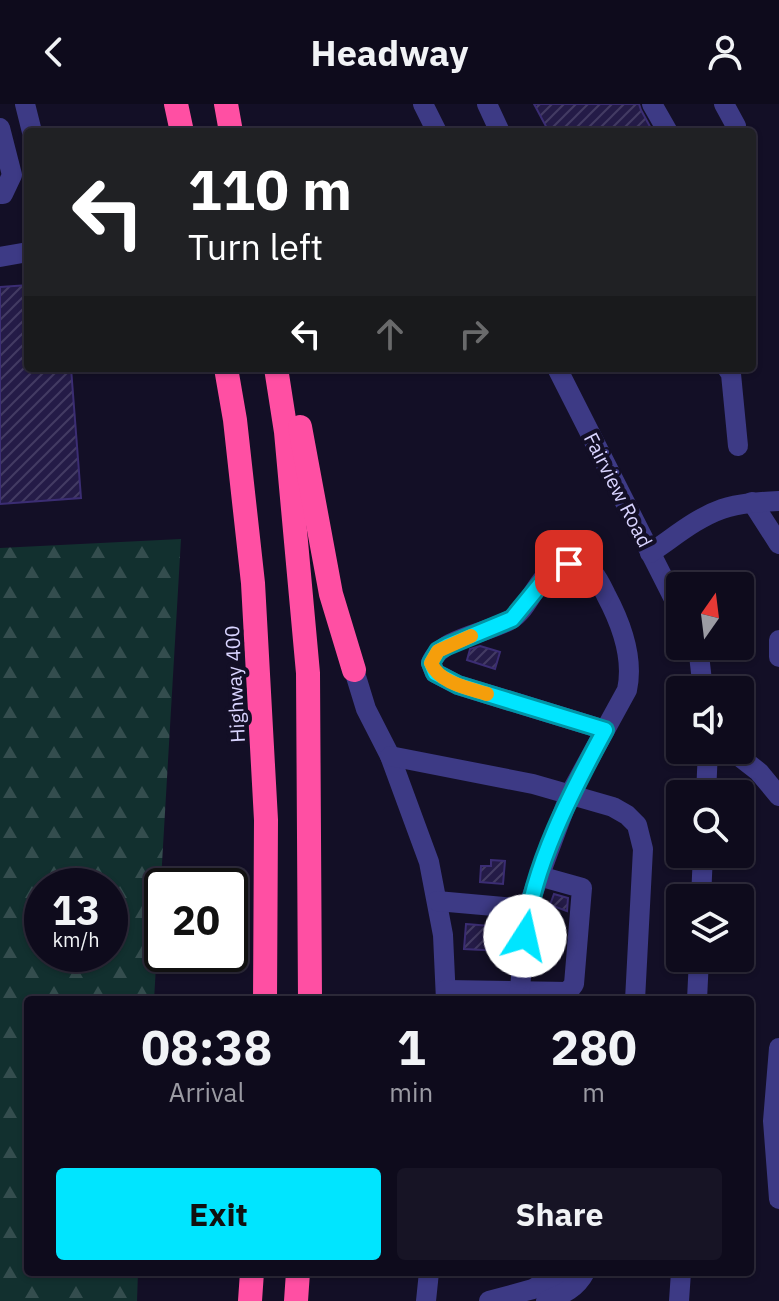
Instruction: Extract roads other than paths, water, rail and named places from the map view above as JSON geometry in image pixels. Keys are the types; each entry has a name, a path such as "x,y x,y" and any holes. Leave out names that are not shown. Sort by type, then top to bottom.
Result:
{"highway":[{"path":"176,104 181,128"},
{"path":"226,104 230,128"},
{"name":"Highway 400","path":"227,372 253,583 266,820 265,996"},
{"path":"277,372 286,432 308,673 310,996"},
{"path":"284,372 296,405 331,594 354,670"},
{"path":"250,1301 252,1276"},
{"path":"296,1301 298,1276"}],"street":[{"path":"25,104 31,128"},
{"path":"423,104 435,128"},
{"path":"487,104 498,128"},
{"path":"652,104 666,128"},
{"path":"724,104 736,126"},
{"path":"0,128 12,175 3,194 0,194"},
{"path":"0,257 24,253"},
{"name":"Fairview Road","path":"559,372 666,584"},
{"path":"730,372 738,446"},
{"path":"650,553 721,510 752,502 779,501"},
{"path":"752,502 779,544"},
{"path":"520,995 527,909 570,794 625,695 630,676 619,620 593,572 569,564 557,567 512,619 447,646 433,657 431,663 435,673 458,685 605,730"},
{"path":"779,640 779,657"},
{"path":"354,670 366,709 390,756 429,862 443,935 446,995 568,992 574,984 582,888 539,876"},
{"path":"390,756 533,784 613,807 627,815 637,825 643,849 635,996"},
{"path":"749,764 779,796"},
{"path":"437,901 527,909"},
{"path":"697,996 698,972"},
{"path":"779,1048 773,1121 779,1199"},
{"path":"426,1301 429,1276"},
{"path":"489,1301 533,1289 551,1276"},
{"path":"546,1301 567,1293 582,1276"},
{"path":"679,1301 681,1276"}]}
